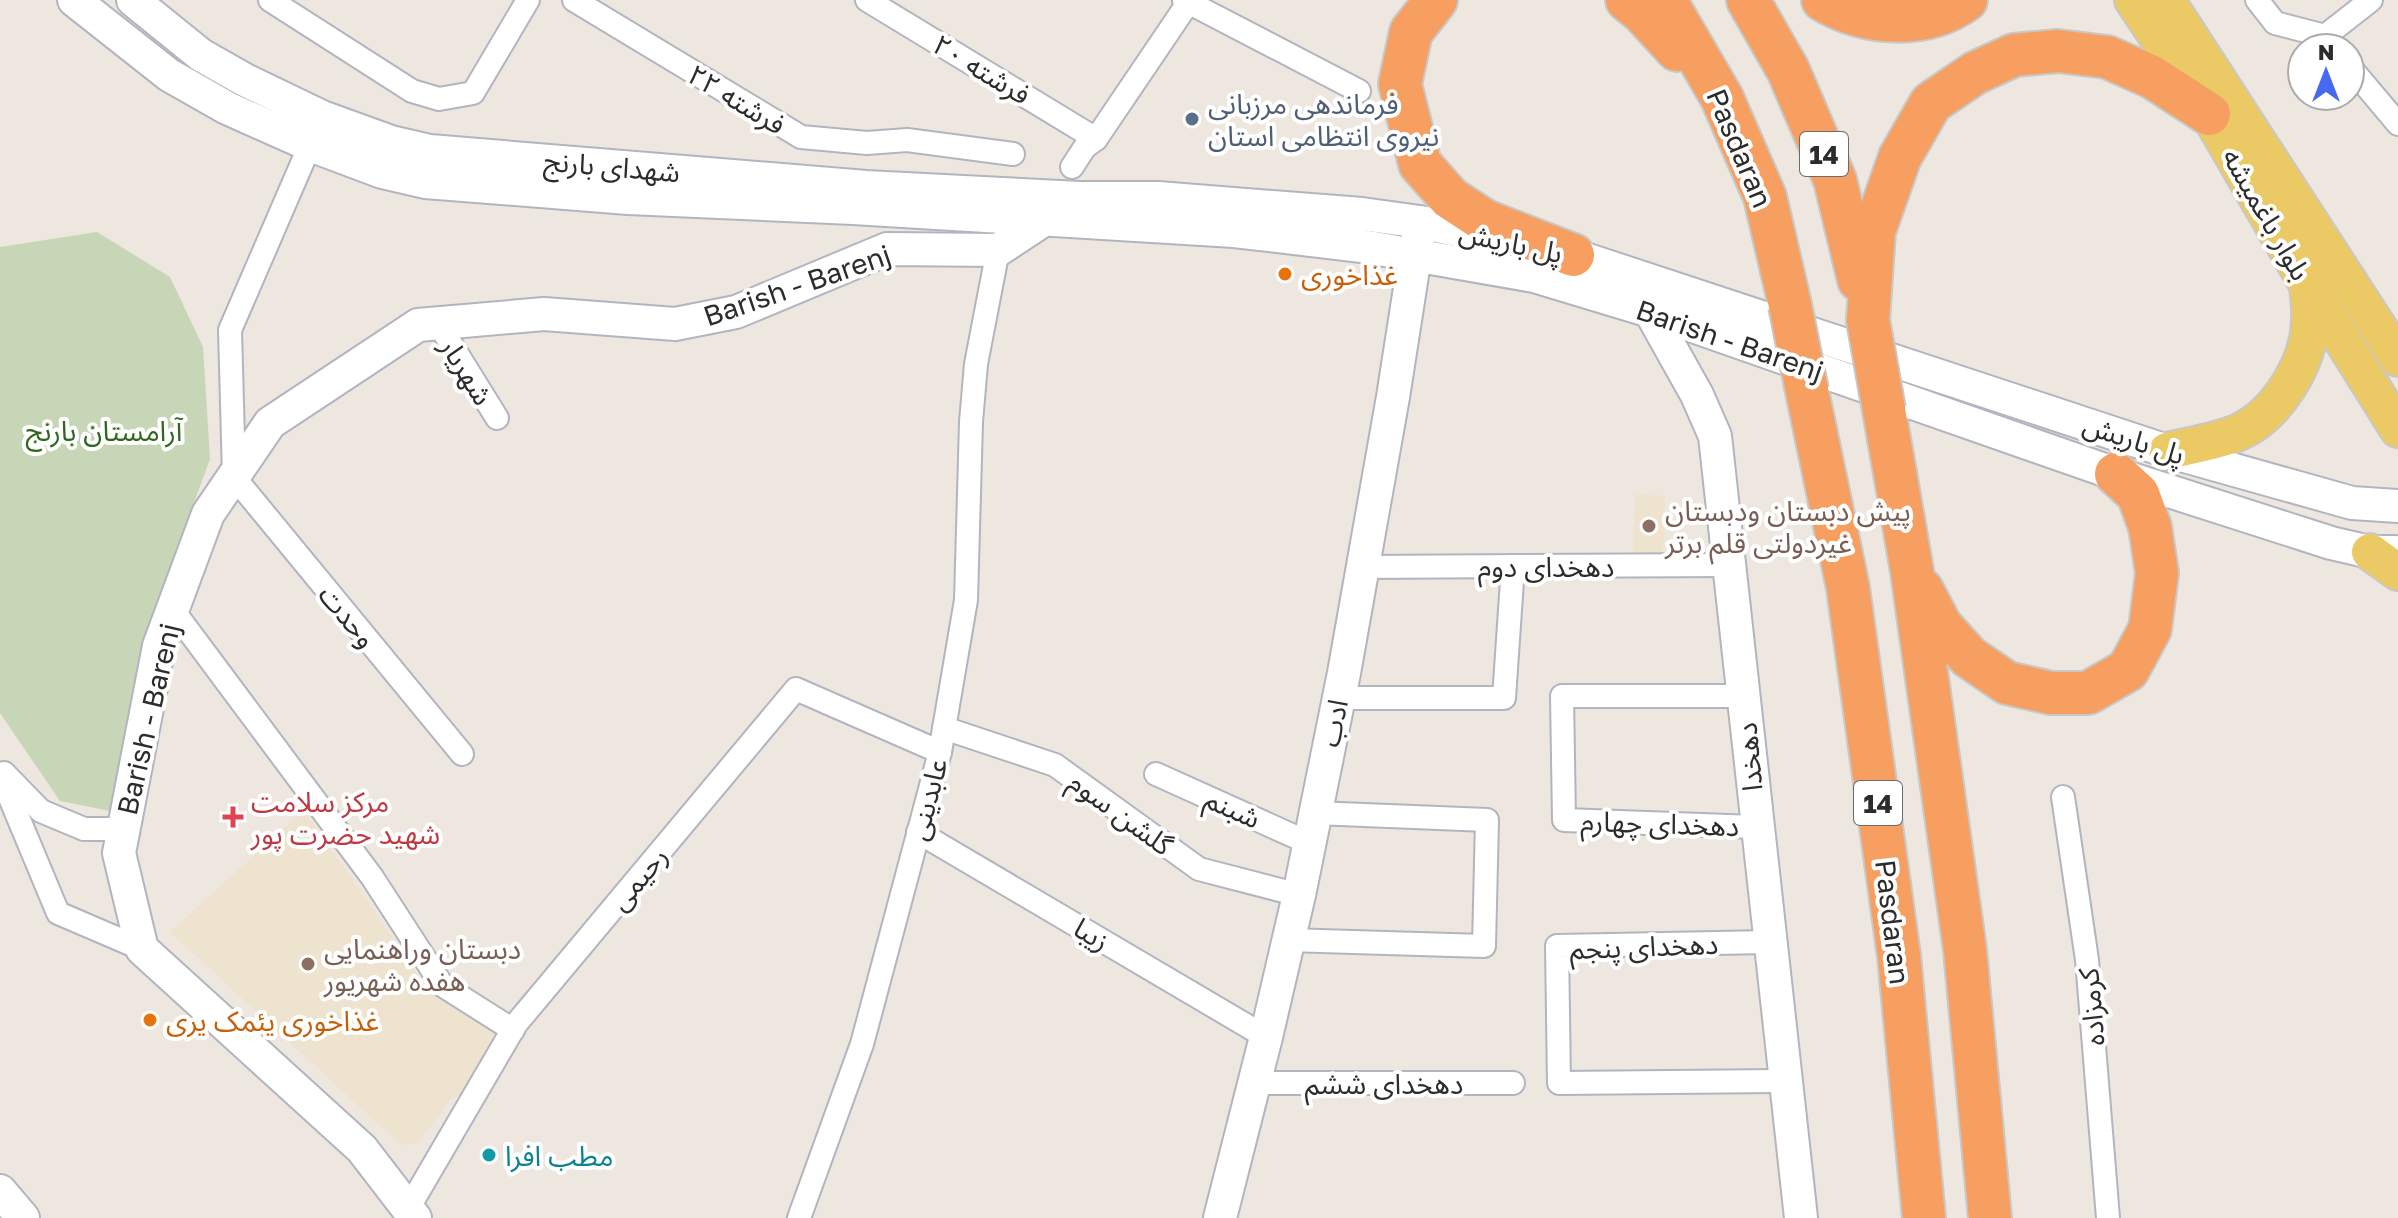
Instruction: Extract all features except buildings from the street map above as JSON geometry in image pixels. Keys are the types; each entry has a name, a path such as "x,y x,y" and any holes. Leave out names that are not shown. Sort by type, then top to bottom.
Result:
{"highway":[{"path":"1436,0 1411,32 1400,84 1420,164 1450,198 1485,221 1573,255"},
{"path":"1627,0 1642,12 1722,98"},
{"name":"Pasdaran","path":"1665,0 1722,98 1765,197 1790,305 1850,603 1899,956 1924,1218"},
{"name":"14","path":"1748,0 1788,70 1835,180 1868,320 1912,571 1965,950 1990,1218"},
{"path":"1823,0 1838,9 1882,20 1919,20 1955,8 1966,0"},
{"path":"1868,320 1874,231 1900,157 1931,103 1975,73 2014,55 2058,51 2107,57 2152,77 2209,114"},
{"path":"1912,571 1941,626 1969,657 2007,683 2051,693 2088,693 2128,670 2150,629 2157,573 2150,527 2138,494 2116,474"}],"main road":[{"name":"Barish - Barenj","path":"74,0 169,75 227,108 310,145 382,172 425,182 628,198 1234,231 1362,246 1534,276 1650,311 2116,474 2389,559"},
{"name":"شهدای بارنج","path":"133,0 201,55 245,80 322,117 391,142 430,151 866,187 1080,198 1131,197 1362,214 1420,222"},
{"name":"بلوار باغمیشه","path":"2133,0 2209,114 2308,285 2398,429"},
{"name":"بلوار باغمیشه","path":"2166,0 2398,358"},
{"path":"998,250 1042,221"},
{"name":"پل باریش","path":"1420,222 1573,255 2167,451 2352,503 2398,506"},
{"name":"ادب","path":"1220,1218 1299,895 1339,698 1417,257 1420,222"},
{"name":"Barish - Barenj","path":"142,949 119,853 159,646 208,514 270,423 418,325 544,314 675,324 736,312 887,249 998,250"},
{"path":"2167,451 2239,432 2270,410 2288,388 2303,355 2310,324 2308,285"},
{"name":"دهخدا","path":"1650,311 1697,395 1715,436 1801,1218"},
{"path":"2331,543 2354,546 2363,540 2366,521 2352,503"},
{"path":"142,949 362,1149 411,1214"},
{"path":"0,1191 23,1218"}],"street":[{"path":"270,0 412,91 439,99 473,93 528,0"},
{"name":"۲۲ فرشته","path":"574,0 801,137 867,143 907,140 1013,154"},
{"name":"۲۰ فرشته","path":"867,0 1096,139"},
{"path":"2257,0 2275,23 2301,32"},
{"path":"2340,32 2371,0"},
{"path":"1072,167 1085,147 1096,139 1188,1 1359,91"},
{"path":"2366,86 2398,124"},
{"path":"234,477 230,330 310,145"},
{"name":"عابدینی","path":"799,1218 862,1044 940,752 966,600 971,422 976,364 998,250"},
{"name":"شهریار","path":"438,323 497,418"},
{"name":"وحدت","path":"234,477 462,754"},
{"name":"دهخدای دوم","path":"1363,567 1730,565"},
{"path":"1339,698 1504,698 1513,566"},
{"path":"173,610 372,877 442,985 513,1030"},
{"name":"رحیمی","path":"411,1214 513,1030 796,689 940,752"},
{"name":"دهخدای چهارم","path":"1744,696 1562,696 1564,820 1756,827"},
{"name":"گلشن سوم","path":"944,728 1055,765 1199,869 1299,895"},
{"path":"0,772 41,811 84,829 124,829"},
{"path":"0,772 58,913 142,949"},
{"name":"شبنم","path":"1156,774 1312,828"},
{"name":"کرمزاده","path":"2063,797 2087,960 2108,1218"},
{"path":"1288,940 1484,946 1487,820 1312,828"},
{"name":"زیبا","path":"918,832 1266,1037"},
{"name":"دهخدای پنجم","path":"1769,942 1557,946 1559,1083 1785,1081"},
{"name":"دهخدای ششم","path":"1254,1083 1513,1083"},
{"path":"1220,1218 1229,1218"}],"shaded area":[{"name":"پیش دبستان ودبستان غیردولتی قلم برتر","path":"1635,494 1665,496 1663,555 1633,555"},
{"name":"دبستان وراهنمایی هفده شهریور","path":"304,810 433,996 506,1031 474,1088 449,1100 419,1143 401,1145 170,932"}],"green space":[{"name":"آرامستان بارنج","path":"97,232 170,277 203,347 210,459 145,636 110,811 60,801 0,713 0,247"}],"place":[{"name":"فرماندهی مرزبانی نیروی انتظامی استان","path":"1192,119"},
{"name":"غذاخوری","path":"1285,274"},
{"name":"پیش دبستان ودبستان غیردولتی قلم برتر","path":"1649,526"},
{"name":"مرکز سلامت شهید حضرت پور","path":"233,817"},
{"name":"دبستان وراهنمایی هفده شهریور","path":"308,964"},
{"name":"غذاخوری یئمک یری","path":"150,1020"},
{"name":"مطب افرا","path":"489,1155"}]}
